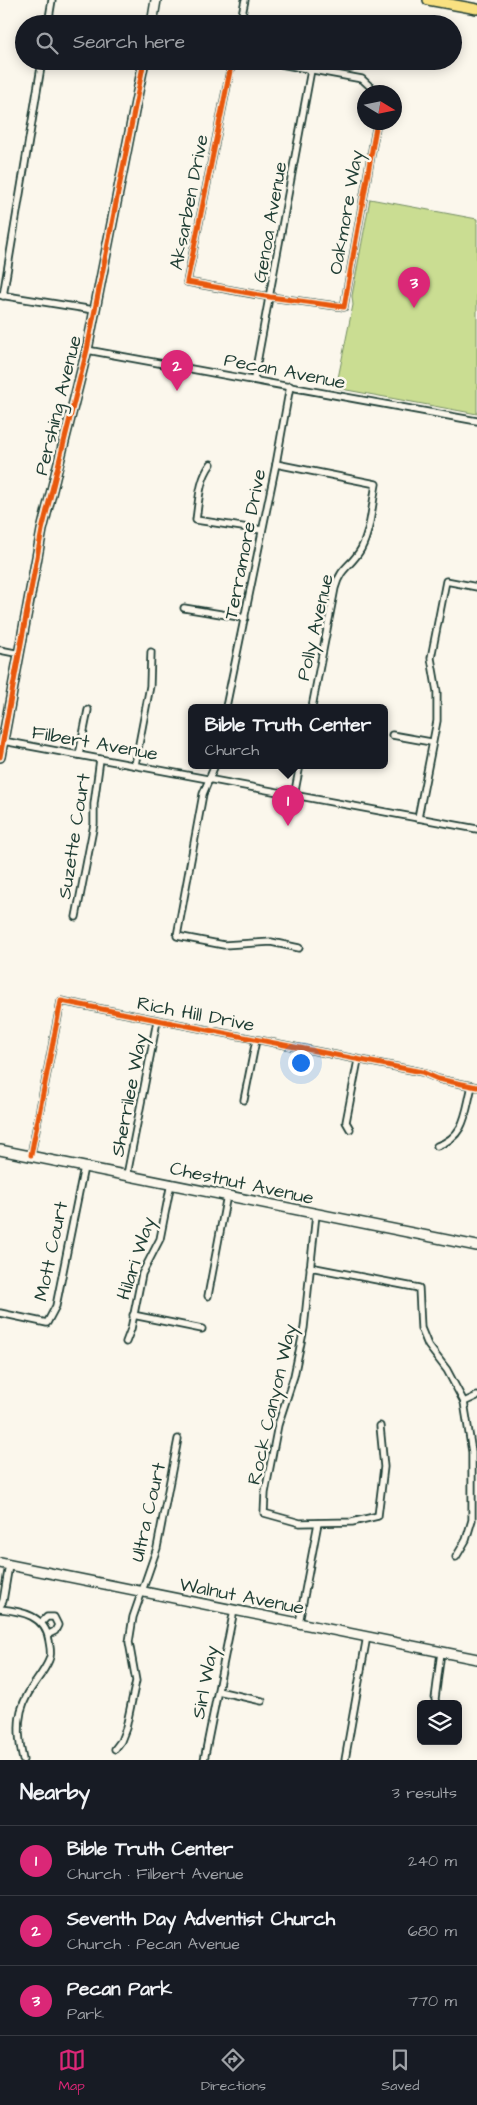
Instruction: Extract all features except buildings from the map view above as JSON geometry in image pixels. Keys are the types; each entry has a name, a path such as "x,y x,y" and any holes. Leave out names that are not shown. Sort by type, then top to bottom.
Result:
{"main road":[{"path":"428,0 474,5"}],"street":[{"path":"50,15 52,0"},
{"path":"154,15 156,0"},
{"path":"242,15 245,0"},
{"path":"40,70 2,296 94,310"},
{"name":"Pershing Avenue","path":"0,757 42,530 88,350 94,310 142,70"},
{"name":"Aksarben Drive","path":"230,70 187,282 270,298 344,307"},
{"path":"311,70 362,79 368,85"},
{"name":"Genoa Avenue","path":"254,379 311,70"},
{"name":"Oakmore Way","path":"344,307 376,130"},
{"name":"Pecan Avenue","path":"88,350 477,421"},
{"name":"Terramore Drive","path":"227,704 276,464 290,386"},
{"path":"211,464 204,473 196,520 262,530"},
{"name":"Polly Avenue","path":"276,464 376,484 363,545 354,559 342,570 335,588 313,704"},
{"path":"418,818 431,742 437,721 438,706 431,658 446,581 477,587"},
{"path":"184,608 244,618"},
{"path":"0,650 20,654"},
{"path":"136,765 150,686 151,652"},
{"path":"79,755 88,710"},
{"path":"392,734 431,742"},
{"name":"Filbert Avenue","path":"3,741 477,830"},
{"name":"Suzette Court","path":"76,917 94,824 94,804 100,759"},
{"path":"213,769 203,794 176,936 224,945 271,942 299,948"},
{"path":"294,796 299,769"},
{"name":"Rich Hill Drive","path":"31,1155 61,1002 422,1072 438,1079 474,1087"},
{"name":"Sherrilee Way","path":"127,1175 157,1021"},
{"path":"244,1100 256,1040"},
{"path":"350,1129 346,1122 358,1060"},
{"path":"437,1146 453,1139 460,1130 474,1087"},
{"name":"Chestnut Avenue","path":"0,1150 172,1183 477,1246"},
{"name":"Mott Court","path":"0,1313 47,1323 56,1306 84,1167"},
{"name":"Hilari Way","path":"126,1342 134,1315 142,1274 160,1239 172,1183"},
{"path":"208,1296 227,1195"},
{"name":"Rock Canyon Way","path":"316,1214 304,1328 294,1376 278,1424 265,1494 264,1513 289,1522 318,1523 352,1522 378,1516 384,1473 380,1426"},
{"path":"310,1267 419,1288 420,1320 425,1338 447,1370 464,1402 472,1452 473,1506 469,1531 456,1557"},
{"path":"134,1315 202,1329"},
{"path":"464,1402 477,1396"},
{"name":"Ultra Court","path":"115,1749 121,1741 126,1728 136,1681 130,1650 130,1633 136,1605 157,1548 178,1439"},
{"path":"299,1623 318,1523"},
{"path":"5,1564 3,1601 0,1608 17,1610 35,1616 49,1634 51,1652 49,1660 27,1694 18,1725 23,1760"},
{"name":"Walnut Avenue","path":"5,1564 477,1659"},
{"name":"Sirl Way","path":"204,1760 234,1610"},
{"path":"41,1623 47,1617 54,1617 58,1625 55,1631 49,1634"},
{"path":"345,1760 367,1636"},
{"path":"435,1700 441,1652"},
{"path":"218,1691 262,1701"}],"green space":[{"path":"370,199 477,219 477,414 336,388 353,305 352,296"}],"cycle path":[{"path":"0,757 42,530 87,350 142,70"},
{"path":"230,70 187,282 270,297 344,307 376,130"},
{"path":"31,1155 61,1001 422,1072 438,1079 477,1087"}],"place":[{"name":"Pecan Park","path":"414,308"},
{"name":"Seventh Day Adventist Church","path":"177,391"},
{"name":"Bible Truth Center","path":"288,826"}]}
